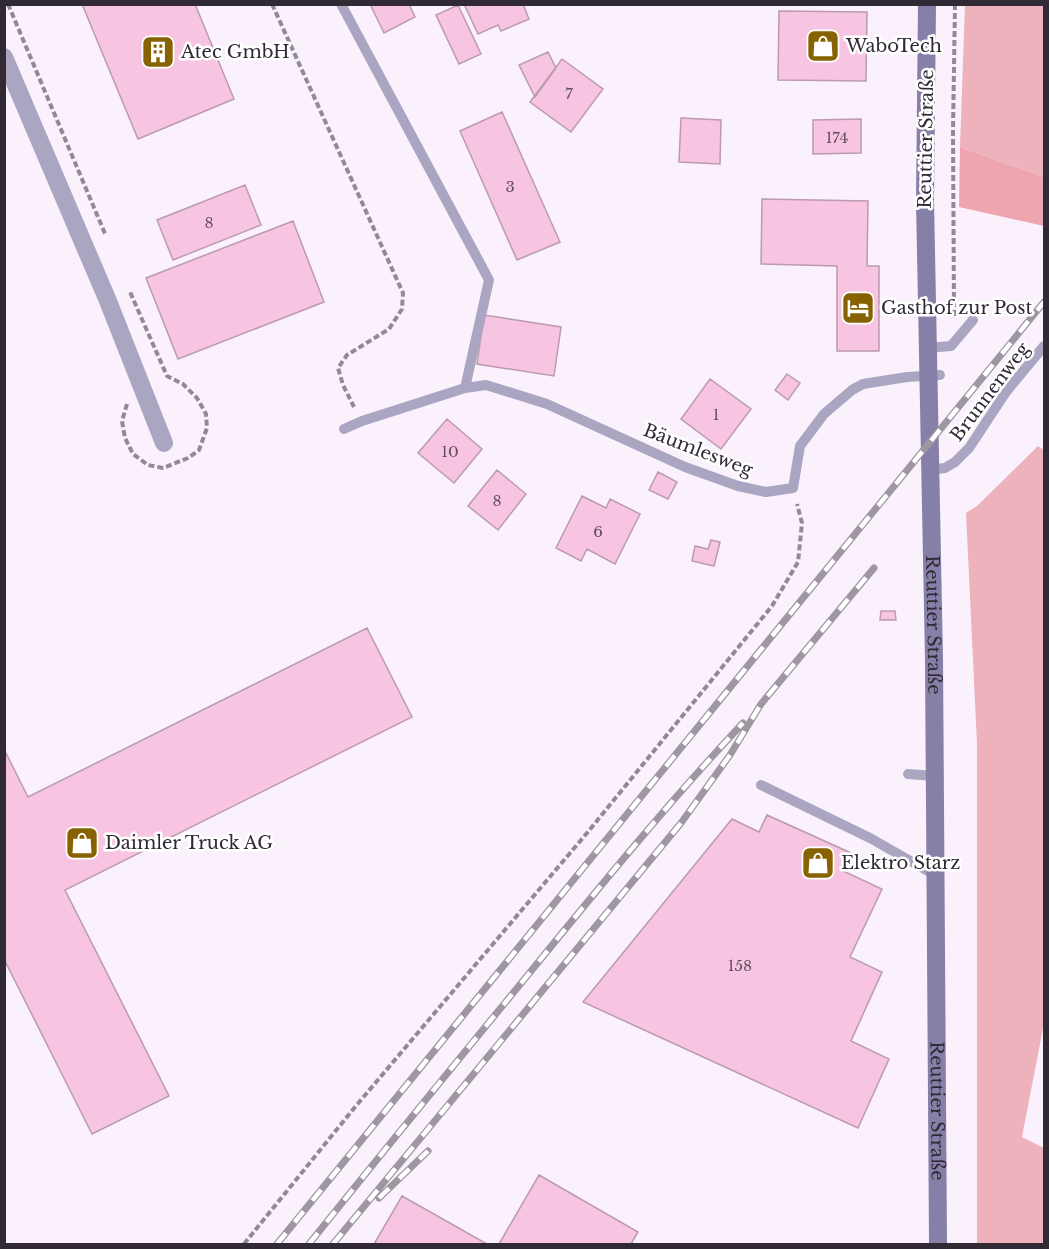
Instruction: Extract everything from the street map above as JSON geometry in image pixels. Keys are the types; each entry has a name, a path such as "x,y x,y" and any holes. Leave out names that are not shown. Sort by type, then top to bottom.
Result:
{"main road":[{"name":"Reuttier Straße","path":"927,4 927,348 934,375 929,470 938,1245"}],"street":[{"path":"4,57 108,301 164,442"}],"lane":[{"path":"341,4 489,280 465,388"},
{"path":"927,348 951,345 973,320"},
{"name":"Brunnenweg","path":"929,470 945,468 969,448 1006,392 1044,346"},
{"path":"793,488 800,446 824,414 852,390 863,384 934,375"},
{"name":"Bäumlesweg","path":"344,429 362,421 465,388 486,385 547,404 685,467 738,486 766,492 793,488"},
{"path":"908,774 934,776"},
{"path":"761,785 870,838 935,875"}],"path":[{"path":"272,4 403,293 402,309 389,329 347,355 338,368 342,386 362,421"},
{"path":"951,345 955,306 953,118 955,4"},
{"path":"244,1245 355,1107 587,833 772,606 798,562 802,523 793,488"}],"shaded area":[{"path":"965,5 1044,5 1044,177 960,147"},
{"path":"960,147 1044,177 1044,226 959,207"},
{"path":"1038,446 1044,450 1044,1023 1022,1137 1044,1148 1044,1244 977,1244 977,744 966,513 977,506"}],"building":[{"name":"Atec GmbH","path":"82,4 195,4 234,99 138,139"},
{"path":"370,4 409,4 415,17 384,33"},
{"path":"464,4 523,4 529,19 501,31 498,25 478,34"},
{"path":"458,5 481,54 459,64 436,15"},
{"name":"WaboTech","path":"779,11 867,12 866,81 778,80"},
{"path":"548,52 556,68 535,97 519,65"},
{"path":"562,59 603,89 571,132 530,102"},
{"path":"502,112 560,242 517,260 460,131"},
{"path":"681,118 721,120 720,164 679,162"},
{"path":"861,119 861,153 813,154 813,120"},
{"path":"245,185 261,225 173,260 157,220"},
{"name":"Gasthof zur Post","path":"762,199 868,201 867,266 879,266 879,351 837,351 837,266 761,264"},
{"path":"293,221 324,302 178,359 146,278"},
{"path":"484,315 561,327 554,376 477,364"},
{"path":"787,374 800,383 788,400 775,390"},
{"path":"710,379 751,409 721,449 681,419"},
{"path":"447,419 482,449 454,483 418,453"},
{"path":"497,470 526,494 498,530 468,506"},
{"path":"658,472 677,482 668,499 649,490"},
{"path":"582,496 606,508 610,499 640,514 615,564 587,549 581,561 556,548"},
{"path":"711,540 720,542 714,566 692,561 695,546 708,549"},
{"path":"881,611 895,611 896,620 880,620"},
{"name":"Daimler Truck AG","path":"367,628 412,717 65,890 169,1096 92,1134 4,959 4,749 28,797"},
{"path":"767,815 851,853 843,871 882,889 850,957 882,972 851,1041 889,1059 858,1128 583,1002 732,819 759,832"},
{"path":"539,1175 638,1232 631,1244 499,1244"},
{"path":"402,1196 487,1244 374,1244"}],"railway":[{"path":"277,1244 1044,302"},
{"path":"333,1244 681,823 730,755 761,704 874,568"},
{"path":"309,1244 606,880 743,723"},
{"path":"379,1198 428,1151"}],"place":[{"name":"WaboTech","path":"823,46"},
{"name":"Atec GmbH","path":"158,52"},
{"name":"Gasthof zur Post","path":"858,308"},
{"name":"Daimler Truck AG","path":"82,843"},
{"name":"Elektro Starz","path":"818,863"}]}
